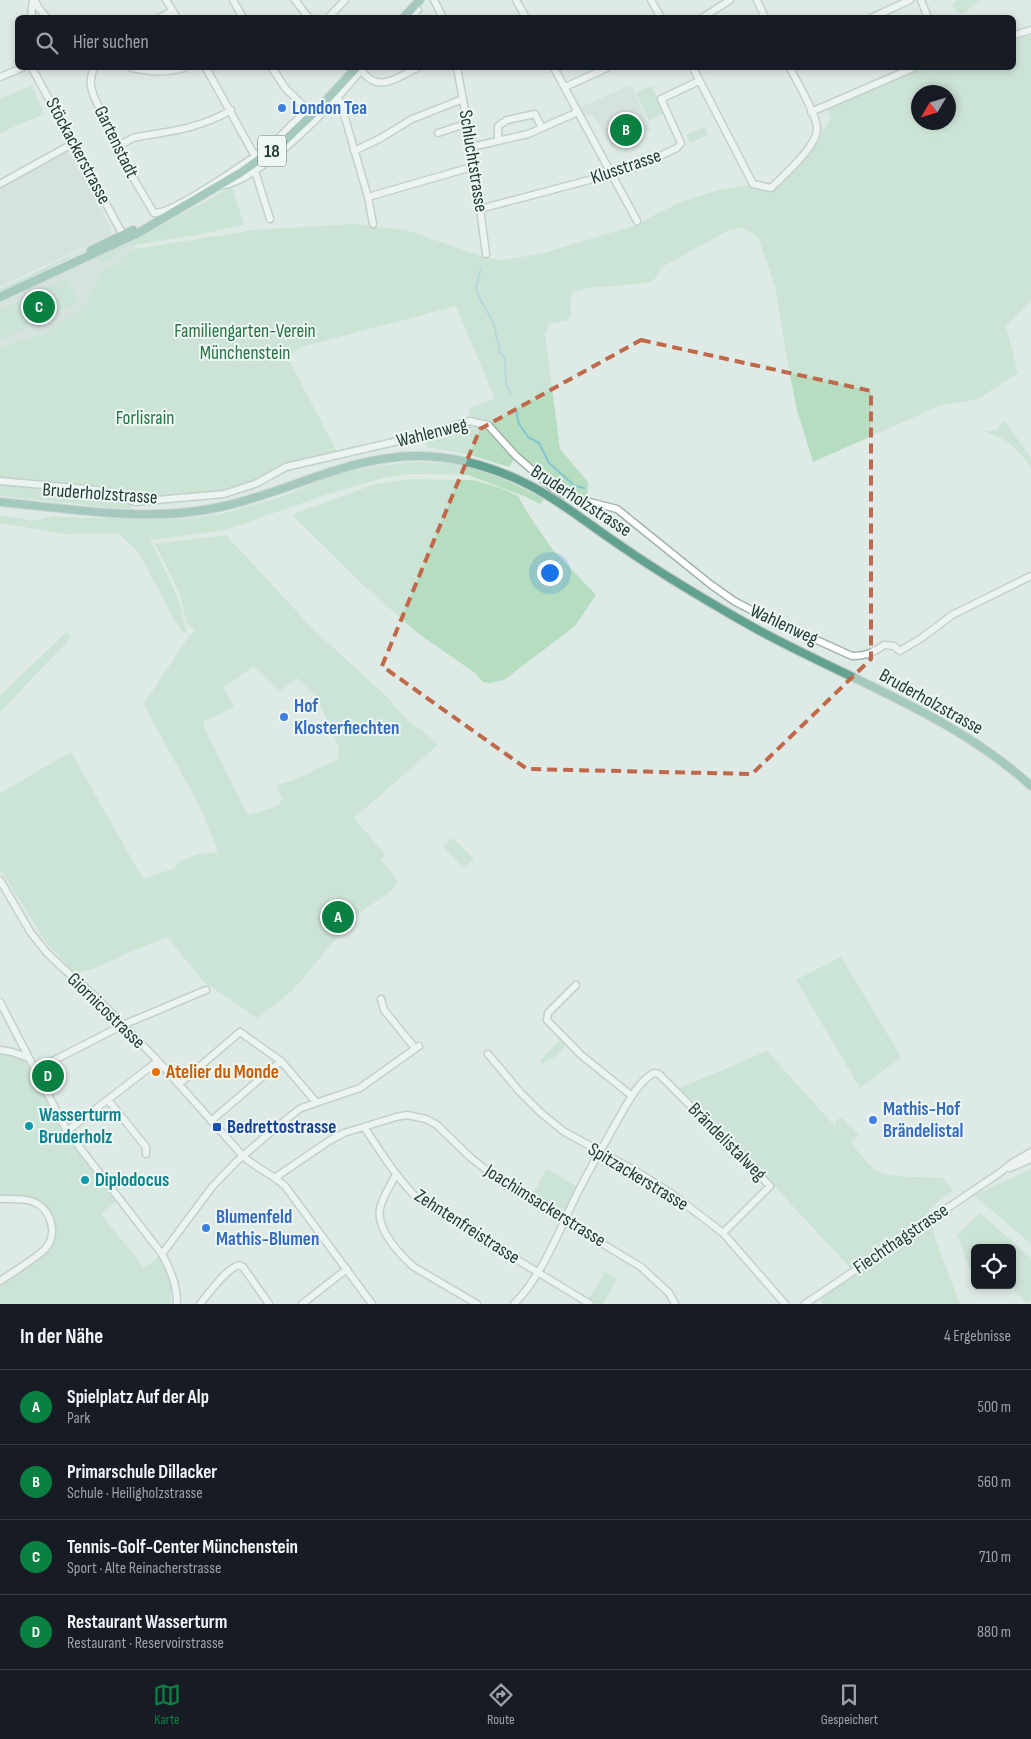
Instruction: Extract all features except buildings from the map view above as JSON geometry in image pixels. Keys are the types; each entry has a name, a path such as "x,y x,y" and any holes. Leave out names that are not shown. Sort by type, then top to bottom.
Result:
{"main road":[{"path":"406,15 420,0"},
{"name":"18","path":"0,297 55,271 64,264 155,222 219,186 280,145 358,70"},
{"name":"Bruderholzstrasse","path":"0,502 106,513 169,514 218,508 372,460 418,456 447,458 499,471 548,496 674,581 744,622 961,734 992,755 1031,786"}],"street":[{"path":"34,0 44,15"},
{"path":"32,15 34,0"},
{"path":"166,0 175,15"},
{"path":"233,0 241,15"},
{"path":"294,0 306,15"},
{"path":"331,15 345,0"},
{"path":"434,0 442,15"},
{"path":"516,0 524,15"},
{"path":"651,0 659,15"},
{"path":"707,15 730,0"},
{"path":"757,0 764,15"},
{"path":"878,15 910,0"},
{"path":"920,0 927,15"},
{"path":"413,15 418,10"},
{"path":"165,15 173,11"},
{"path":"1016,34 1031,30"},
{"path":"0,77 17,70"},
{"name":"Stöckackerstrasse","path":"33,70 124,237"},
{"name":"Gartenstadt","path":"93,70 90,76 90,87 133,179 154,213 159,214 255,163"},
{"path":"145,70 169,72 176,70"},
{"path":"207,70 231,110 255,163 270,219"},
{"path":"273,70 286,89 308,110"},
{"path":"255,163 286,147 337,96 358,70"},
{"path":"362,70 371,82 379,84 412,70"},
{"name":"Schluchtstrasse","path":"457,70 472,146 486,254"},
{"path":"555,70 637,221"},
{"path":"565,88 603,70"},
{"path":"694,70 753,184 770,188 805,151 814,139 816,128 811,112 791,70"},
{"path":"811,112 908,70"},
{"name":"Klusstrasse","path":"480,209 634,168 677,148 681,144 661,99 699,81"},
{"path":"337,96 368,197 373,224"},
{"path":"354,151 381,138 412,119 463,99"},
{"path":"255,163 308,110 318,108"},
{"path":"118,146 142,136 196,127 216,120 231,110"},
{"path":"472,146 528,134 578,112"},
{"path":"498,141 498,126 507,120 535,114 542,128"},
{"path":"438,133 468,123"},
{"path":"0,184 74,143"},
{"path":"368,197 474,166"},
{"name":"Wahlenweg","path":"0,481 97,490 135,502 231,492 256,484 286,467 424,435 469,421 475,421 488,425 516,456 555,490 570,497 617,509 710,584 744,606 852,656 873,653 884,644 894,646 900,651 952,615 1031,576"},
{"name":"Giornicostrasse","path":"0,880 31,933 47,953 97,998 158,1061 243,1156 276,1177 290,1192 372,1304"},
{"path":"514,1304 522,1296 538,1272 599,1152 632,1096 581,1055 547,1020 548,1013 576,985"},
{"path":"35,1070 123,1025 206,990"},
{"path":"162,1254 212,1187 236,1162 301,1108 360,1088 417,1047 384,1010 381,999"},
{"path":"0,1002 67,1131 162,1254 175,1284 177,1304"},
{"path":"179,1084 240,1032 281,1061 316,1102"},
{"path":"0,1050 29,1058"},
{"name":"Spitzackerstrasse","path":"488,1054 520,1092 563,1131 671,1193 723,1233 785,1304"},
{"path":"67,1131 158,1061"},
{"path":"211,1121 281,1061"},
{"name":"Brändelistalweg","path":"632,1096 651,1075 657,1072 770,1186 723,1233"},
{"path":"108,1100 146,1147 146,1154"},
{"name":"Joachimsackerstrasse","path":"276,1177 344,1133 407,1115 426,1119 437,1125 488,1173 505,1185 641,1267 669,1293 674,1304"},
{"name":"Zehntenfreistrasse","path":"364,1127 396,1174 419,1200 590,1304"},
{"name":"Fiechthagstrasse","path":"805,1304 1031,1152"},
{"name":"Fiechthagstrasse","path":"998,1174 1031,1159"},
{"path":"396,1174 379,1212 383,1229 405,1259 414,1267 478,1304"},
{"path":"0,1198 31,1200 40,1205 50,1217 52,1229 50,1241 44,1249 0,1281"},
{"path":"200,1304 226,1274 239,1265 243,1267 269,1304"},
{"path":"302,1304 347,1269"}],"highlighted area":[{"path":"641,340 871,391 871,659 752,774 527,769 382,666 480,429"}],"shaded area":[{"path":"631,85 651,130 613,148 592,114 584,117 579,108"},
{"path":"65,153 69,153 74,157 111,228 111,234 0,287 0,188"},
{"path":"132,241 136,249 101,273 85,305 48,332 0,347 0,302"}],"green space":[{"path":"958,0 980,0 961,15 952,5"},
{"path":"1031,36 1031,300 1006,326 1018,373 978,399 939,406 813,462 797,410 775,286 758,237 743,228 729,230 662,267 654,280 646,283 587,288 572,293 570,303 571,315 567,321 549,324 545,335 560,449 588,482 587,501 555,490 516,456 509,467 467,454 426,447 426,436 469,421 469,408 495,399 456,306 301,347 288,358 337,452 286,467 265,478 258,476 256,482 233,490 177,497 131,499 97,488 0,477 0,347 48,332 85,305 101,273 136,249 254,230 355,224 406,230 487,258 504,260 544,253 640,224 672,206 714,192 746,186 759,187 771,191 812,148 831,118 827,109 917,70 1016,70 1016,40"},
{"path":"32,85 44,114 0,133 0,99"},
{"path":"652,86 664,113 649,121 636,93"},
{"path":"705,127 708,135 690,143 686,135"},
{"path":"232,187 244,225 129,246 134,240"},
{"path":"110,237 0,294 0,289"},
{"path":"126,245 125,249 103,264 96,257 120,246"},
{"path":"67,278 79,302 0,340 0,311"},
{"path":"1004,420 1031,458 1031,468 1011,445 1000,437 984,431 997,430"},
{"path":"412,462 447,463 481,471 523,488 544,499 540,504 468,475 413,474 386,477 328,494 225,530 150,540 178,599 187,633 182,631 175,621 139,553 118,533 66,534 0,523 0,515 34,521 52,516 184,519 222,514 284,496 336,474 377,466"},
{"path":"412,479 473,480 501,488 518,496 553,550 596,595 575,626 504,680 489,683 483,682 475,673 419,634 362,584 293,514 376,484"},
{"path":"0,482 67,487 100,493 131,504 133,510 0,496"},
{"path":"226,535 313,629 388,698 407,720 428,735 438,745 354,818 385,854 381,860 397,880 397,884 387,894 351,921 293,990 257,1018 204,982 169,937 134,950 94,969 74,973 47,944 0,869 0,793 71,752 143,879 175,868 180,861 196,855 218,852 200,807 145,707 145,702 189,636 195,631 187,624 180,594 155,544","holes":["253,667 280,691 297,678 317,698 339,747 338,759 292,781 277,785 282,799 278,806 248,815 204,727 204,722 234,707 224,687"]},
{"path":"65,633 68,633 70,638 67,642 0,712 0,696"},
{"path":"453,838 474,859 463,868 443,847"},
{"path":"841,957 901,1057 860,1088 796,980"},
{"path":"560,1039 566,1045 553,1059 551,1058 543,1064 540,1061"},
{"path":"0,1050 21,1056 31,1071 64,1135 116,1202 101,1214 144,1268 159,1257 171,1285 171,1304 0,1304 0,1281 44,1249 52,1229 40,1205 0,1199"},
{"path":"767,1051 831,1122 836,1125 836,1121 841,1117 859,1134 851,1143 867,1163 879,1172 910,1177 943,1178 953,1190 929,1209 935,1238 960,1304 823,1304 819,1297 857,1275 762,1173 746,1153 678,1089"},
{"path":"547,1169 576,1186 564,1212 559,1213 531,1197"},
{"path":"1031,1169 1031,1244 974,1195"},
{"path":"980,1213 1015,1244 971,1244 971,1271 957,1235"},
{"path":"1016,1245 1031,1258 1031,1299 1027,1303 1012,1289 1016,1289"},
{"path":"605,1272 617,1279 603,1304 597,1304 589,1299"}],"waterway":[{"path":"481,268 476,287 478,295 494,324 500,352 505,358 506,384 511,394"},
{"path":"515,406 519,424 528,437 539,443 549,463 575,486 584,488"}],"place":[{"name":"London Tea","path":"282,108"},
{"name":"Primarschule Dillacker","path":"626,130"},
{"name":"Tennis-Golf-Center Münchenstein","path":"39,307"},
{"name":"Hof Klosterfiechten","path":"284,717"},
{"name":"Spielplatz Auf der Alp","path":"338,917"},
{"name":"Atelier du Monde","path":"156,1072"},
{"name":"Restaurant Wasserturm","path":"48,1076"},
{"name":"Mathis-Hof Brändelistal","path":"873,1120"},
{"name":"Wasserturm Bruderholz","path":"29,1126"},
{"name":"Bedrettostrasse","path":"217,1127"},
{"name":"Diplodocus","path":"85,1180"},
{"name":"Blumenfeld Mathis-Blumen","path":"206,1228"}],"park label":[{"name":"Familiengarten-Verein Münchenstein","path":"245,342"},
{"name":"Forlisrain","path":"145,418"}]}
